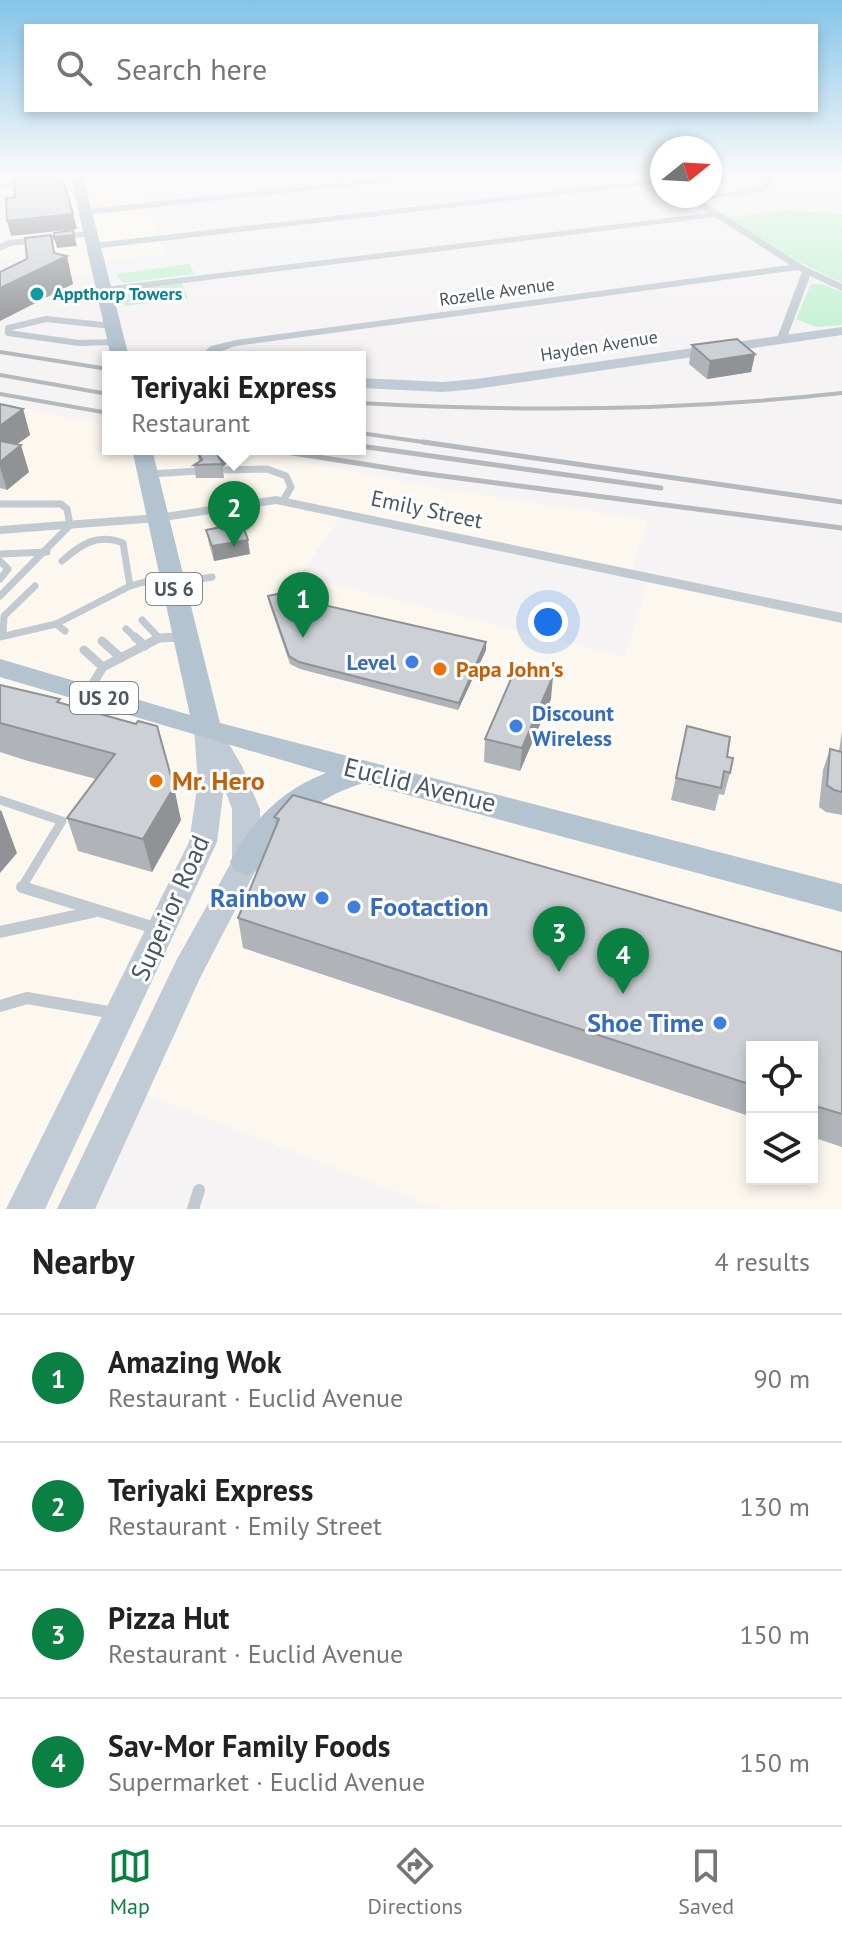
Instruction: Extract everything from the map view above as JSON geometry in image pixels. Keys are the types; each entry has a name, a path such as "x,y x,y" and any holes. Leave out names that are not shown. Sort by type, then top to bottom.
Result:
{"main road":[{"path":"89,229 118,350"},
{"name":"Hayden Avenue","path":"366,383 443,387 476,384 842,331"},
{"name":"US 6","path":"143,455 207,728"},
{"name":"Euclid Avenue","path":"0,668 207,728 842,898"},
{"name":"Superior Road","path":"76,1209 188,969 246,862 246,809 235,779 207,728"},
{"name":"Superior Road","path":"25,1209 163,930 203,842 211,782 207,728"},
{"path":"246,862 282,812 306,791 365,771"}],"street":[{"path":"0,248 9,243 92,240 194,229"},
{"path":"104,290 593,229"},
{"path":"741,229 803,269 842,288"},
{"path":"782,338 803,269"},
{"name":"Rozelle Avenue","path":"211,351 236,343 803,269"},
{"name":"Emily Street","path":"0,530 158,518 268,500 283,501 842,618"}],"lane":[{"path":"112,326 92,327 31,317 8,328 8,333 118,350"},
{"path":"226,470 267,469 286,476 291,487 283,501"},
{"path":"148,474 198,471"},
{"path":"0,504 61,504 67,509 70,525 47,552 0,596"},
{"path":"62,561 82,542 117,540 123,543 130,586"},
{"path":"0,554 47,552"},
{"path":"0,561 8,569 0,579"},
{"path":"35,586 4,616 2,635 56,624 130,586 212,577"},
{"path":"113,595 121,602"},
{"path":"95,604 104,612"},
{"path":"72,616 81,623"},
{"path":"142,620 159,638"},
{"path":"56,624 65,631"},
{"path":"126,629 145,646"},
{"path":"87,693 103,667 159,638 185,637"},
{"path":"102,641 121,658"},
{"path":"84,650 103,667"},
{"path":"0,800 62,821 22,887 93,912 163,930"},
{"path":"0,932 93,912"},
{"path":"0,1006 27,998 122,1014"},
{"path":"193,1209 199,1190"}],"shaded area":[{"path":"8,229 157,229 166,254 98,262 100,274 24,284 21,261 0,258 0,248 9,243"},
{"path":"0,404 102,424 102,455 266,455 450,490 647,520 631,574 343,514 299,576 625,657 650,578 842,618 842,1209 441,1209 132,1089 76,1209 0,1209"}],"green space":[{"path":"747,229 842,229 842,283 797,261"},
{"path":"190,264 194,274 123,283 116,274"},
{"path":"182,283 188,298 125,306 121,292 126,289"},
{"path":"811,284 822,284 842,292 842,325 817,327 796,319"}],"building":[{"path":"73,230 74,235 54,237 54,233"},
{"path":"51,235 54,253 67,256 0,288 0,272 27,259 25,238"},
{"path":"737,339 755,354 710,361 692,345"},
{"path":"0,404 23,409 0,426"},
{"path":"0,441 21,445 0,462"},
{"path":"199,455 219,455 223,464 194,465 202,460"},
{"path":"242,523 248,540 212,546 206,530"},
{"path":"320,585 328,606 486,642 459,703 299,662 289,656 268,596"},
{"path":"517,665 553,676 522,748 485,739"},
{"path":"0,685 60,699 57,702 136,724 138,721 157,726 174,787 143,839 67,818 115,754 0,723"},
{"path":"687,726 730,737 727,757 733,758 730,773 724,771 721,788 676,778"},
{"path":"830,749 842,752 842,792 827,785"},
{"path":"293,795 842,952 842,1114 818,1107 818,1041 746,1041 746,1083 238,918 279,819 274,817"}],"railway":[{"path":"0,352 102,368"},
{"path":"0,375 102,393"},
{"path":"366,403 481,408 601,408 721,403 842,393"},
{"path":"0,394 102,412"},
{"path":"366,434 423,442"},
{"path":"423,442 437,444"},
{"path":"423,442 842,502"},
{"path":"366,447 661,488"},
{"path":"305,455 842,528"}],"place":[{"name":"Appthorp Towers","path":"37,294"},
{"name":"Teriyaki Express","path":"234,547"},
{"name":"Amazing Wok","path":"303,638"},
{"name":"Level","path":"412,662"},
{"name":"Papa John's","path":"440,669"},
{"name":"Discount Wireless","path":"516,726"},
{"name":"Mr. Hero","path":"156,781"},
{"name":"Rainbow","path":"322,898"},
{"name":"Footaction","path":"354,907"},
{"name":"Pizza Hut","path":"559,972"},
{"name":"Sav-Mor Family Foods","path":"623,994"},
{"name":"Shoe Time","path":"720,1023"}]}
